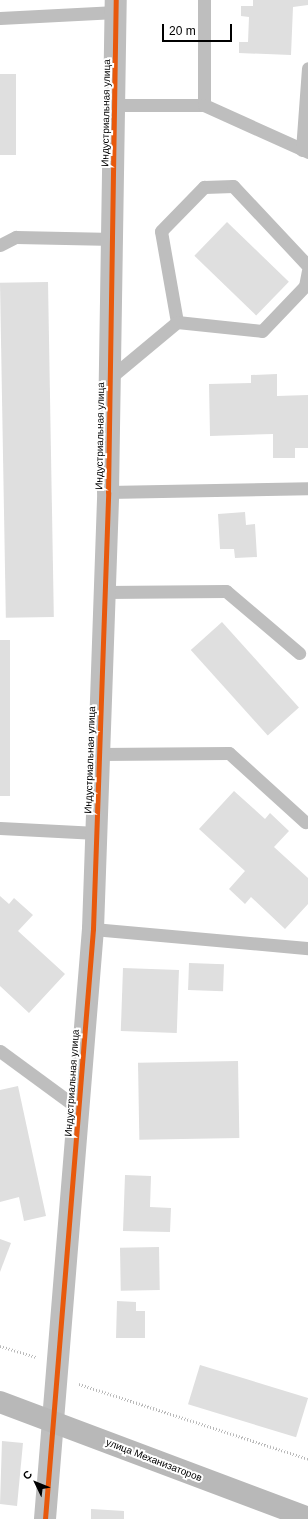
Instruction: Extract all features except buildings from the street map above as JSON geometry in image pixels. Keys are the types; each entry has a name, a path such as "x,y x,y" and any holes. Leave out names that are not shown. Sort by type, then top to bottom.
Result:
{"main road":[{"name":"улица Механизаторов","path":"0,1402 308,1518"}],"street":[{"name":"Индустриальная улица","path":"45,1519 58,1377 93,929 100,754 111,376 116,6"}],"lane":[{"path":"204,0 204,105"},
{"path":"0,18 116,6"},
{"path":"114,105 204,105 305,151 308,76"},
{"path":"177,322 161,231 204,187 233,186 308,266"},
{"path":"0,245 16,237 114,239"},
{"path":"111,376 177,322 262,331 305,286 308,271"},
{"path":"108,492 308,488"},
{"path":"105,592 226,591 299,653"},
{"path":"100,754 229,753 305,822"},
{"path":"0,828 97,833"},
{"path":"93,929 308,948"},
{"path":"0,1051 79,1110"}],"path":[{"path":"58,1377 308,1459"}],"cycle path":[{"path":"45,1519 93,929 108,492 116,0"}]}
